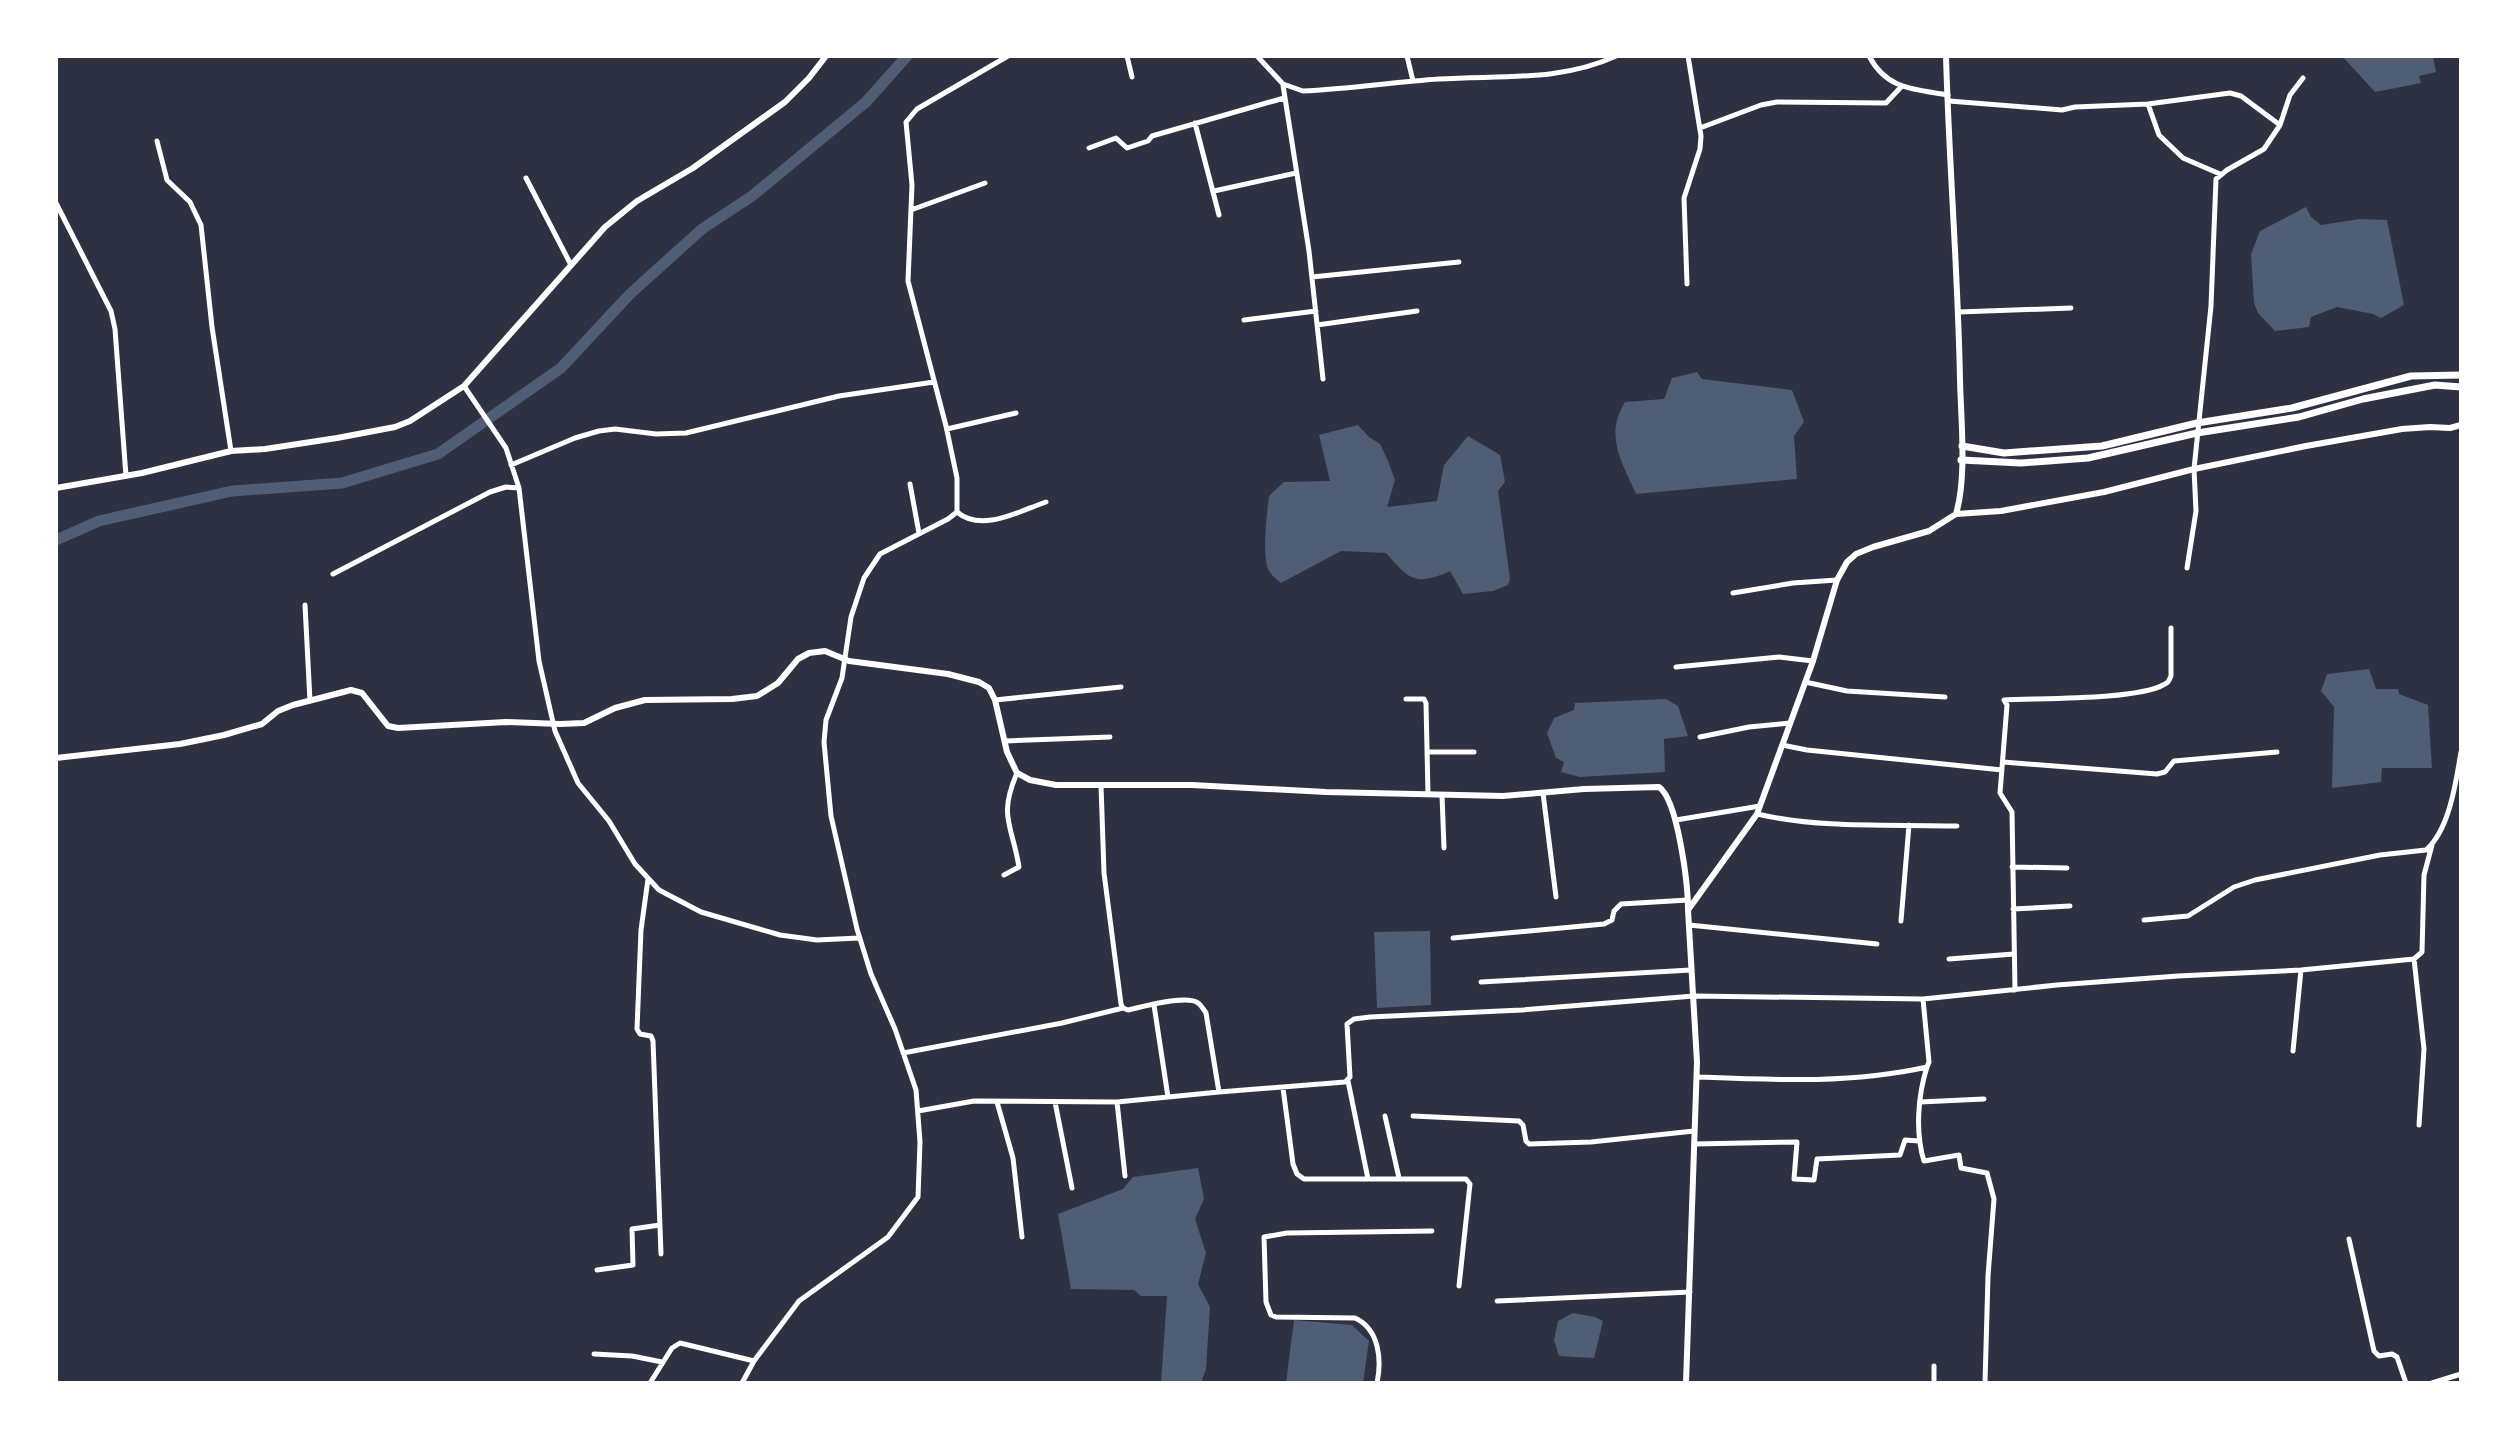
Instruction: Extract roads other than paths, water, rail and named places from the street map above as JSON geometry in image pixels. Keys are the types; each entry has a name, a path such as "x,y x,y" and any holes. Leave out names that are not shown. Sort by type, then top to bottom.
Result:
{"main road":[{"path":"1962,446 2004,453 2102,446 2197,423 2292,408 2411,376 2461,375"},
{"path":"1961,460 2021,463 2088,458 2197,433 2299,417 2363,399 2435,385 2461,387"}],"street":[{"path":"56,488 126,476 231,451 265,449 395,427 410,421 464,386 605,227 637,201 693,168 785,102 826,56"},
{"path":"1008,56 917,109 906,122 912,185 908,281 947,429 957,478 957,512 965,519 982,522 1046,502"},
{"path":"1127,56 1132,77"},
{"path":"1257,56 1283,84 1303,91 1413,81 1540,76 1576,71 1616,56"},
{"path":"1407,56 1413,81"},
{"path":"1687,284 1684,198 1700,149 1700,128 1688,56"},
{"path":"1869,56 1884,76 1901,87 1949,98 2062,110 2236,94 2280,125"},
{"path":"1946,56 1959,312 1962,446 1962,494 1956,514"},
{"path":"2187,568 2196,511 2194,469 2197,423 2211,306 2214,186 2220,174 2264,149 2280,125 2290,95 2303,78"},
{"path":"1283,84 1312,277 1323,379"},
{"path":"1700,128 1777,102 1886,103 1901,87"},
{"path":"1089,148 1116,138 1127,148 1148,141 1152,136 1284,98"},
{"path":"2148,104 2159,135 2183,158 2220,174"},
{"path":"1195,123 1219,215"},
{"path":"157,141 167,180 190,202 201,225 212,327 231,451"},
{"path":"1214,191 1296,173"},
{"path":"526,178 571,265"},
{"path":"911,210 985,183"},
{"path":"56,203 111,311 126,476"},
{"path":"1312,277 1459,262"},
{"path":"1959,312 2071,308"},
{"path":"1244,320 1316,311"},
{"path":"1317,325 1417,311"},
{"path":"511,465 599,431 686,433 872,389 934,382"},
{"path":"464,386 506,448 519,488 539,661 553,724 578,783 609,821 635,864 659,890 701,912 780,935 817,940 859,938"},
{"path":"947,429 1016,413"},
{"path":"1688,910 1757,814 1813,661 1837,580 1847,562 1856,554 1929,531 1956,514 2001,511 2104,492 2194,469 2402,429 2461,425"},
{"path":"910,484 919,533"},
{"path":"333,574 490,492 506,487 519,488"},
{"path":"742,1383 754,1361 799,1301 888,1237 918,1197 920,1142 916,1090 859,938 831,816 824,742 826,720 842,678 851,617 864,578 880,554 957,512"},
{"path":"1733,593 1793,583 1837,580"},
{"path":"305,605 310,701"},
{"path":"2015,990 2012,812 2000,793 2007,705 2004,700 2126,693 2162,686 2171,676 2171,628"},
{"path":"56,758 180,744 224,735 262,724 278,711 351,690 362,693 388,726 398,728 506,722 584,723 615,708 645,700 757,696 778,683 798,659 809,653 825,651 849,661 948,674 979,682 989,688 1017,773 1007,809 1019,867 1004,875"},
{"path":"1676,667 1779,657 1813,661"},
{"path":"1805,682 1847,691 1945,697"},
{"path":"995,700 1121,687"},
{"path":"1406,699 1424,699 1426,703 1428,794"},
{"path":"1700,737 1790,723"},
{"path":"1005,741 1110,737"},
{"path":"1782,745 2002,770"},
{"path":"1428,752 1474,752"},
{"path":"2003,762 2157,774 2165,772 2174,761 2277,752"},
{"path":"1368,1179 1348,1081 1347,1024 1354,1019 1694,996 1923,999 2414,959 2422,952 2424,875 2432,845 2440,832 2454,791 2461,752"},
{"path":"1017,773 1030,780 1056,785 1192,785 1503,796 1608,788 1659,787 1665,791 1676,820 1688,900 1697,1077 1686,1383"},
{"path":"1101,785 1104,873 1123,1008"},
{"path":"1543,793 1556,897"},
{"path":"1442,795 1444,848"},
{"path":"1676,820 1760,806"},
{"path":"1757,814 1822,824 1957,826"},
{"path":"1901,921 1909,825"},
{"path":"2144,920 2188,916 2244,883 2380,855 2420,852 2432,845"},
{"path":"2012,867 2067,868"},
{"path":"648,878 642,918 637,1029 640,1034 651,1036 653,1041 661,1254"},
{"path":"1453,938 1604,924 1612,920 1614,911 1621,904 1688,900"},
{"path":"2013,909 2070,906"},
{"path":"1689,925 1877,944"},
{"path":"1949,959 2014,954"},
{"path":"2414,959 2424,1049 2419,1125"},
{"path":"1481,982 1691,970"},
{"path":"2293,1051 2301,970"},
{"path":"1923,999 1929,1062 1920,1102 1919,1141 1924,1161 1959,1155 1961,1168 1987,1173 1994,1199 1985,1383"},
{"path":"903,1053 1062,1023 1123,1008 1191,1000 1200,1003 1206,1013 1219,1092"},
{"path":"1154,1005 1168,1097"},
{"path":"1697,1077 1799,1080 1927,1067"},
{"path":"918,1111 974,1101 1117,1102 1348,1081"},
{"path":"1283,1088 1293,1164 1297,1174 1304,1179 1466,1179 1470,1184 1459,1286"},
{"path":"1920,1102 1984,1099"},
{"path":"997,1102 1013,1158 1022,1237"},
{"path":"1055,1102 1072,1188"},
{"path":"1117,1102 1125,1176"},
{"path":"1385,1116 1399,1178"},
{"path":"1413,1116 1519,1121 1529,1144 1591,1142 1694,1131"},
{"path":"1694,1144 1797,1142 1794,1179 1814,1180 1817,1159 1900,1155 1905,1140 1919,1141"},
{"path":"597,1270 630,1267 634,1263 632,1229 660,1225"},
{"path":"1377,1383 1380,1364 1378,1347 1372,1331 1364,1322 1355,1318 1271,1315 1266,1302 1264,1237 1287,1233 1432,1231"},
{"path":"2349,1239 2374,1351 2379,1356 2392,1354 2397,1357 2406,1383"},
{"path":"1497,1301 1690,1292"},
{"path":"650,1383 672,1348 680,1343 754,1361"},
{"path":"594,1354 641,1357 662,1362"},
{"path":"1934,1366 1934,1383"},
{"path":"2432,1383 2461,1374"}],"water":[{"path":"2342,56 2433,56 2436,72 2419,76 2421,83 2375,92"},
{"path":"2306,207 2311,217 2321,225 2360,219 2387,220 2404,305 2381,318 2337,307 2311,317 2309,327 2275,331 2258,313 2254,303 2251,254 2260,231"},
{"path":"1697,372 1702,379 1792,390 1804,422 1794,436 1797,479 1636,494 1617,449 1616,426 1625,402 1664,399 1672,378"},
{"path":"1358,425 1380,444 1395,480 1387,507 1437,501 1444,465 1468,436 1500,455 1505,482 1498,491 1510,579 1508,585 1493,591 1463,594 1450,571 1428,579 1414,578 1386,553 1341,551 1281,583 1272,575 1265,554 1269,496 1284,482 1330,481 1319,435"},
{"path":"2369,669 2376,689 2398,689 2399,694 2428,705 2432,768 2382,768 2381,782 2332,788 2334,707 2321,691 2327,674"},
{"path":"1666,699 1678,706 1688,736 1664,739 1665,772 1580,777 1561,772 1564,762 1556,758 1547,733 1554,718 1574,710 1575,703"},
{"path":"1430,931 1431,1005 1377,1008 1374,932"},
{"path":"1198,1168 1204,1199 1195,1219 1206,1253 1198,1284 1210,1307 1206,1369 1201,1383 1161,1383 1167,1296 1141,1296 1134,1290 1071,1289 1058,1214 1123,1189 1133,1177"},
{"path":"1573,1313 1603,1321 1594,1358 1559,1356 1554,1340 1558,1321"},
{"path":"1294,1320 1352,1325 1369,1341 1363,1383 1286,1383"}],"waterway":[{"path":"56,540 99,521 232,491 342,483 438,454 561,368 630,294 702,229 752,196 866,102 907,56"}]}
